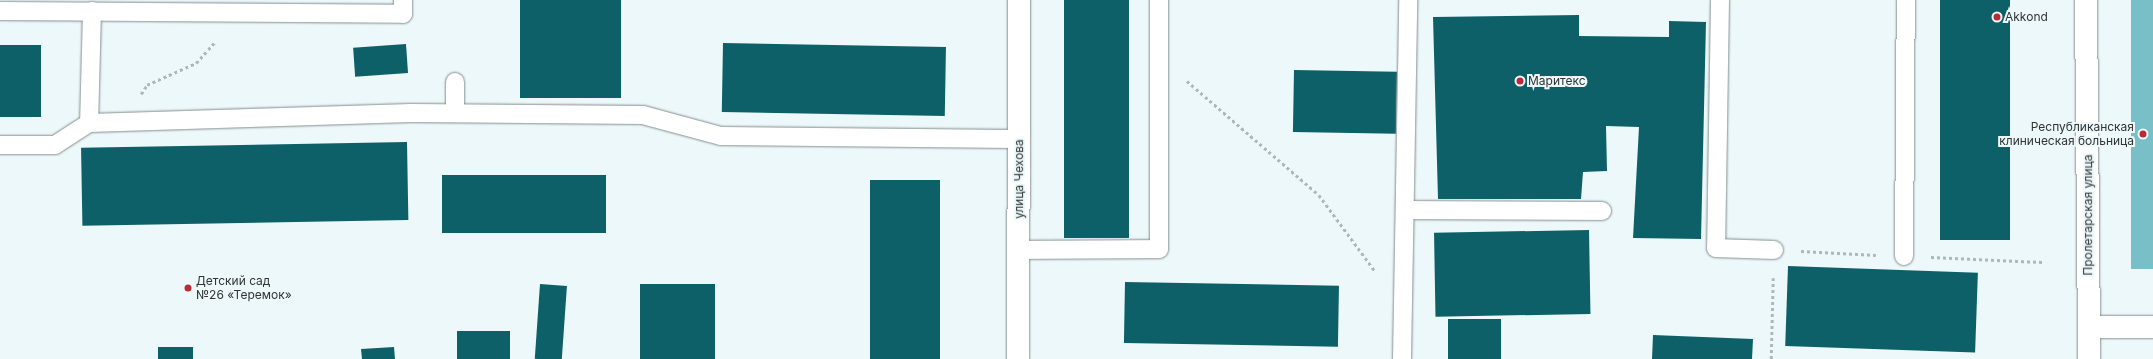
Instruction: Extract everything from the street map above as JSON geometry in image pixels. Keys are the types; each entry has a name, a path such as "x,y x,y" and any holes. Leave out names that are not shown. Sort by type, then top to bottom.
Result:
{"street":[{"name":"улица Чехова","path":"1018,359 1019,0"},
{"name":"Пролетарская улица","path":"2086,0 2089,359"},
{"path":"2089,327 2153,326"}],"lane":[{"path":"0,11 404,14 404,0"},
{"path":"1018,250 1159,249 1159,0"},
{"path":"1402,359 1408,0"},
{"path":"1720,0 1716,248 1774,250"},
{"path":"1904,256 1906,0"},
{"path":"89,123 92,11"},
{"path":"455,82 455,113"},
{"path":"0,145 55,145 89,123 455,113 643,115 721,136 1019,139"},
{"path":"1405,210 1602,211"}],"path":[{"path":"140,96 147,85 196,63 242,13"},
{"path":"1159,58 1319,195 1403,309"},
{"path":"1771,359 1774,250"}],"shaded area":[{"name":"Республиканская клиническая больница","path":"2131,0 2153,0 2153,269 2131,269"}],"building":[{"path":"520,0 621,0 621,98 520,98"},
{"path":"1064,0 1129,0 1129,238 1064,238"},
{"path":"1940,0 2010,0 2010,240 1940,240"},
{"name":"Маритекс","path":"1579,15 1579,36 1669,37 1669,21 1706,22 1701,239 1633,238 1639,127 1606,126 1607,171 1583,172 1581,199 1438,199 1433,17"},
{"path":"723,43 946,47 945,116 722,112"},
{"path":"406,44 408,73 355,77 353,48"},
{"path":"0,45 41,45 41,117 0,117"},
{"path":"1294,70 1397,72 1396,134 1293,132"},
{"path":"407,142 408,220 82,226 81,148"},
{"path":"442,175 606,175 606,233 442,233"},
{"path":"870,180 940,180 940,359 870,359"},
{"path":"1589,230 1590,314 1435,317 1434,233"},
{"path":"1788,266 1978,273 1975,353 1785,346"},
{"path":"1125,282 1339,286 1338,347 1124,343"},
{"path":"540,284 567,286 562,359 535,359"},
{"path":"640,284 715,284 715,359 640,359"},
{"path":"1448,319 1501,319 1501,359 1448,359"},
{"path":"457,331 510,331 510,359 457,359"},
{"path":"1653,335 1753,339 1752,359 1652,359"},
{"path":"158,347 193,347 193,359 158,359"},
{"path":"394,347 395,359 362,359 361,349"}],"place":[{"name":"Akkond","path":"1997,17"},
{"name":"Маритекс","path":"1520,81"},
{"name":"Республиканская клиническая больница","path":"2143,134"},
{"name":"Детский сад №26 «Теремок»","path":"188,288"}]}
